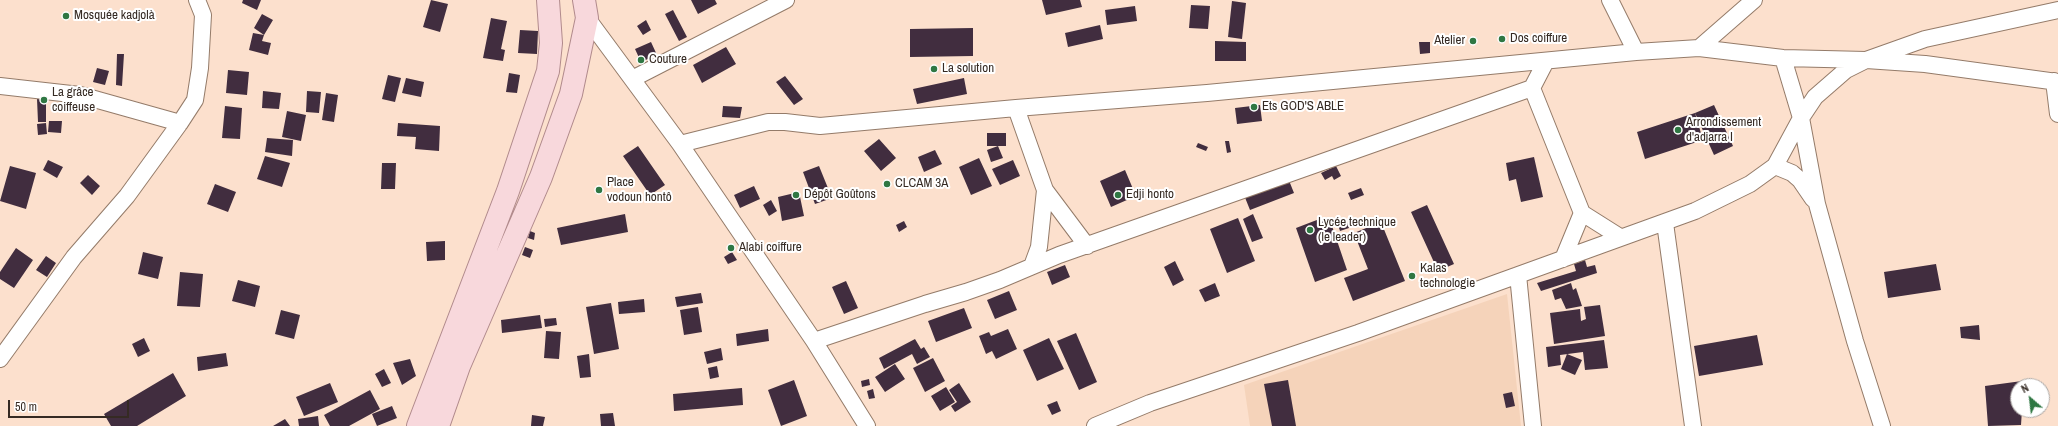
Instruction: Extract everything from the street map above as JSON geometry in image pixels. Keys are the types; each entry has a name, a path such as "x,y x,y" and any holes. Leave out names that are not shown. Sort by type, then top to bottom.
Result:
{"main road":[{"path":"418,426 508,191 546,77 551,43 548,0"},
{"path":"438,426 459,366 546,164 571,94 586,9"}],"street":[{"path":"0,359 74,257 127,196 195,100 200,68 202,15 197,0"},
{"path":"634,78 786,0"},
{"path":"1610,0 1636,52"},
{"path":"1699,48 1754,0"},
{"path":"586,9 814,341 867,426"},
{"path":"1095,426 1150,403 1233,373 1358,333 1665,222 1722,199 1750,184 1775,166 1801,118 1815,97 1846,70 1866,60 1925,39 2058,10"},
{"path":"680,144 768,122 785,122 820,126 1016,108 1208,93 1636,52 1699,48 1782,58 1866,60 1925,64 2056,81 2058,114"},
{"path":"1782,58 1801,118 1817,204 1855,341 1882,426"},
{"path":"814,341 966,292 1087,246 1532,88 1546,61"},
{"path":"0,86 80,95 180,123"},
{"path":"1532,88 1582,214 1620,237"},
{"path":"1016,108 1045,190 1087,246"},
{"path":"1775,166 1792,173 1800,180 1817,204"},
{"path":"1032,266 1041,240 1045,190"},
{"path":"1563,259 1582,214"},
{"path":"1665,222 1693,426"},
{"path":"1518,275 1533,426"}],"shaded area":[{"path":"1507,294 1521,426 1250,426 1244,385"}],"building":[{"path":"243,0 261,0 257,10 242,3"},
{"path":"431,0 448,4 440,32 423,27"},
{"path":"691,0 715,0 717,4 698,14"},
{"path":"1042,0 1080,0 1082,7 1046,15"},
{"path":"1232,1 1246,3 1242,39 1228,37"},
{"path":"1191,5 1210,6 1208,29 1189,28"},
{"path":"1135,6 1137,21 1107,25 1105,10"},
{"path":"673,10 687,37 679,41 665,14"},
{"path":"262,14 273,20 264,35 254,28"},
{"path":"491,18 507,21 501,49 505,50 503,61 483,58"},
{"path":"646,20 651,30 643,35 637,26"},
{"path":"1100,25 1103,39 1068,47 1065,33"},
{"path":"973,28 973,56 910,57 910,29"},
{"path":"520,30 538,31 537,54 518,53"},
{"path":"253,33 264,35 262,41 271,43 268,55 249,50"},
{"path":"1215,41 1246,42 1246,61 1215,61"},
{"path":"651,42 657,55 641,62 635,49"},
{"path":"1419,42 1430,42 1430,53 1420,54"},
{"path":"726,47 736,64 702,83 693,65"},
{"path":"117,54 124,54 122,86 116,85"},
{"path":"97,68 109,71 105,85 93,82"},
{"path":"228,70 249,72 247,95 226,93"},
{"path":"509,73 520,75 517,93 506,92"},
{"path":"388,75 401,78 395,102 382,99"},
{"path":"785,76 803,99 794,105 776,82"},
{"path":"406,78 424,82 421,97 402,93"},
{"path":"964,78 967,94 917,104 913,89"},
{"path":"263,91 281,93 279,109 262,108"},
{"path":"307,91 321,92 319,113 306,112"},
{"path":"326,93 338,95 334,122 322,120"},
{"path":"37,99 46,99 46,122 38,122"},
{"path":"1260,105 1262,121 1237,124 1235,108"},
{"path":"1714,105 1733,146 1714,155 1695,113"},
{"path":"225,106 242,108 240,139 222,138"},
{"path":"723,106 742,107 740,118 722,117"},
{"path":"287,111 306,115 301,141 282,137"},
{"path":"1695,113 1703,140 1645,159 1637,132"},
{"path":"49,121 62,121 61,133 48,132"},
{"path":"46,123 47,134 38,135 37,124"},
{"path":"398,123 440,126 439,151 415,149 416,137 397,136"},
{"path":"987,133 1006,133 1006,146 987,146"},
{"path":"267,138 293,140 292,156 265,152"},
{"path":"879,139 896,158 881,171 864,151"},
{"path":"1225,141 1229,141 1231,152 1227,153"},
{"path":"1198,143 1208,147 1206,151 1196,147"},
{"path":"638,146 665,185 650,195 623,156"},
{"path":"998,146 1003,158 991,162 987,150"},
{"path":"935,150 942,164 924,172 918,157"},
{"path":"265,156 290,163 282,187 257,179"},
{"path":"1534,157 1543,197 1521,202 1516,179 1509,181 1506,163"},
{"path":"979,158 992,186 971,195 959,167"},
{"path":"48,160 63,167 57,178 43,170"},
{"path":"1013,160 1020,176 1000,185 992,169"},
{"path":"382,163 396,163 395,189 381,189"},
{"path":"10,166 36,173 26,209 0,201"},
{"path":"819,166 832,198 815,204 803,172"},
{"path":"1336,166 1341,176 1334,180 1332,176 1325,180 1321,173"},
{"path":"1125,170 1136,196 1111,207 1100,181"},
{"path":"88,175 100,186 92,195 80,183"},
{"path":"1288,178 1294,193 1250,210 1244,195"},
{"path":"215,184 236,192 228,212 207,204"},
{"path":"754,186 760,199 740,208 734,195"},
{"path":"1361,188 1364,195 1351,200 1348,193"},
{"path":"799,192 804,216 782,221 778,197"},
{"path":"771,200 777,211 769,216 763,205"},
{"path":"1427,205 1454,264 1438,271 1411,212"},
{"path":"625,214 628,232 561,245 557,228"},
{"path":"1253,214 1263,238 1252,242 1243,219"},
{"path":"1238,218 1255,261 1227,273 1210,229"},
{"path":"1322,218 1325,228 1332,226 1347,270 1315,282 1296,228"},
{"path":"1346,219 1349,228 1340,231 1337,222"},
{"path":"904,221 907,227 899,232 896,225"},
{"path":"1381,222 1405,281 1353,301 1344,278 1368,269 1354,233"},
{"path":"530,231 535,233 534,240 528,238"},
{"path":"445,241 445,260 427,261 426,242"},
{"path":"525,247 533,250 530,258 522,255"},
{"path":"16,248 33,260 14,288 0,279 0,272"},
{"path":"143,252 163,257 158,279 138,274"},
{"path":"732,252 737,260 728,264 724,257"},
{"path":"46,256 56,263 47,277 36,270"},
{"path":"1585,260 1587,267 1595,265 1597,273 1541,291 1537,283 1576,271 1574,264"},
{"path":"1175,261 1184,280 1173,286 1164,267"},
{"path":"1936,264 1941,290 1888,298 1884,272"},
{"path":"1065,265 1070,277 1052,285 1047,272"},
{"path":"180,272 203,274 200,307 177,306"},
{"path":"238,280 260,286 255,307 232,301"},
{"path":"846,281 858,308 844,314 832,287"},
{"path":"1215,283 1220,296 1205,302 1199,290"},
{"path":"1571,283 1573,290 1576,288 1582,306 1566,309 1561,298 1555,300 1552,290"},
{"path":"1009,291 1017,310 995,319 987,300"},
{"path":"701,293 703,303 677,307 675,297"},
{"path":"644,299 645,312 619,314 618,302"},
{"path":"611,303 619,349 594,354 586,307"},
{"path":"1600,305 1605,336 1554,344 1550,313 1580,309 1581,321 1586,319 1584,307"},
{"path":"698,307 702,332 684,335 680,310"},
{"path":"964,308 972,328 936,342 928,321"},
{"path":"281,310 300,315 294,339 275,334"},
{"path":"540,315 542,328 502,333 501,320"},
{"path":"556,318 557,325 545,327 544,319"},
{"path":"1979,325 1980,340 1961,338 1960,327"},
{"path":"768,329 769,341 737,346 736,334"},
{"path":"1008,329 1017,349 996,359 992,351 986,354 979,336 989,332 991,336"},
{"path":"546,331 561,332 559,359 544,358"},
{"path":"1076,333 1097,382 1079,390 1057,341"},
{"path":"1757,335 1763,365 1699,376 1694,346"},
{"path":"144,338 150,351 138,357 132,344"},
{"path":"1049,338 1064,369 1037,381 1023,350"},
{"path":"915,339 921,349 924,347 930,357 917,364 912,354 884,369 879,358"},
{"path":"1604,340 1608,368 1585,370 1583,352 1560,355 1561,365 1548,367 1546,347"},
{"path":"721,348 723,360 707,364 704,352"},
{"path":"226,353 228,366 198,371 197,357"},
{"path":"589,354 591,377 580,378 577,356"},
{"path":"1567,354 1582,360 1575,375 1561,369"},
{"path":"933,358 945,381 925,392 913,368"},
{"path":"410,359 416,376 402,385 393,363"},
{"path":"895,364 905,379 885,392 875,377"},
{"path":"717,366 719,377 710,379 708,368"},
{"path":"384,369 391,383 382,387 375,374"},
{"path":"173,373 186,396 137,426 111,426 104,414"},
{"path":"869,379 870,385 862,387 861,381"},
{"path":"794,380 807,416 781,426 768,390"},
{"path":"1288,380 1296,426 1272,426 1264,384"},
{"path":"330,383 338,402 304,416 296,397"},
{"path":"959,383 971,402 955,412 951,406 957,402 949,390"},
{"path":"2010,383 2010,418 2021,418 2021,425 1988,426 1985,386"},
{"path":"946,387 955,402 940,411 931,396"},
{"path":"742,388 743,405 674,411 673,394"},
{"path":"873,389 875,398 869,399 867,391"},
{"path":"370,390 380,409 349,426 330,426 324,415"},
{"path":"1512,392 1515,406 1506,408 1503,394"},
{"path":"1057,401 1061,411 1052,415 1047,405"},
{"path":"392,406 397,418 377,426 372,414"},
{"path":"613,413 615,426 601,426 600,414"},
{"path":"532,415 545,417 543,426 531,426"},
{"path":"318,416 319,426 299,426 298,419"},
{"path":"285,419 290,426 273,426"}],"place":[{"name":"Mosquée kadjolà","path":"66,16"},
{"name":"Dos coiffure","path":"1502,39"},
{"name":"Atelier","path":"1473,41"},
{"name":"Couture","path":"641,60"},
{"name":"La solution","path":"934,69"},
{"name":"La grâce coiffeuse","path":"44,100"},
{"name":"Ets GOD'S ABLE","path":"1254,107"},
{"name":"Arrondissement d'adjarra I","path":"1678,130"},
{"name":"CLCAM 3A","path":"887,184"},
{"name":"Place vodoun hontô","path":"599,190"},
{"name":"Dépôt Goûtons","path":"796,195"},
{"name":"Edji honto","path":"1118,195"},
{"name":"Lycée technique (le leader)","path":"1310,230"},
{"name":"Alabi coiffure","path":"731,248"},
{"name":"Kalas technologie","path":"1412,276"}]}
